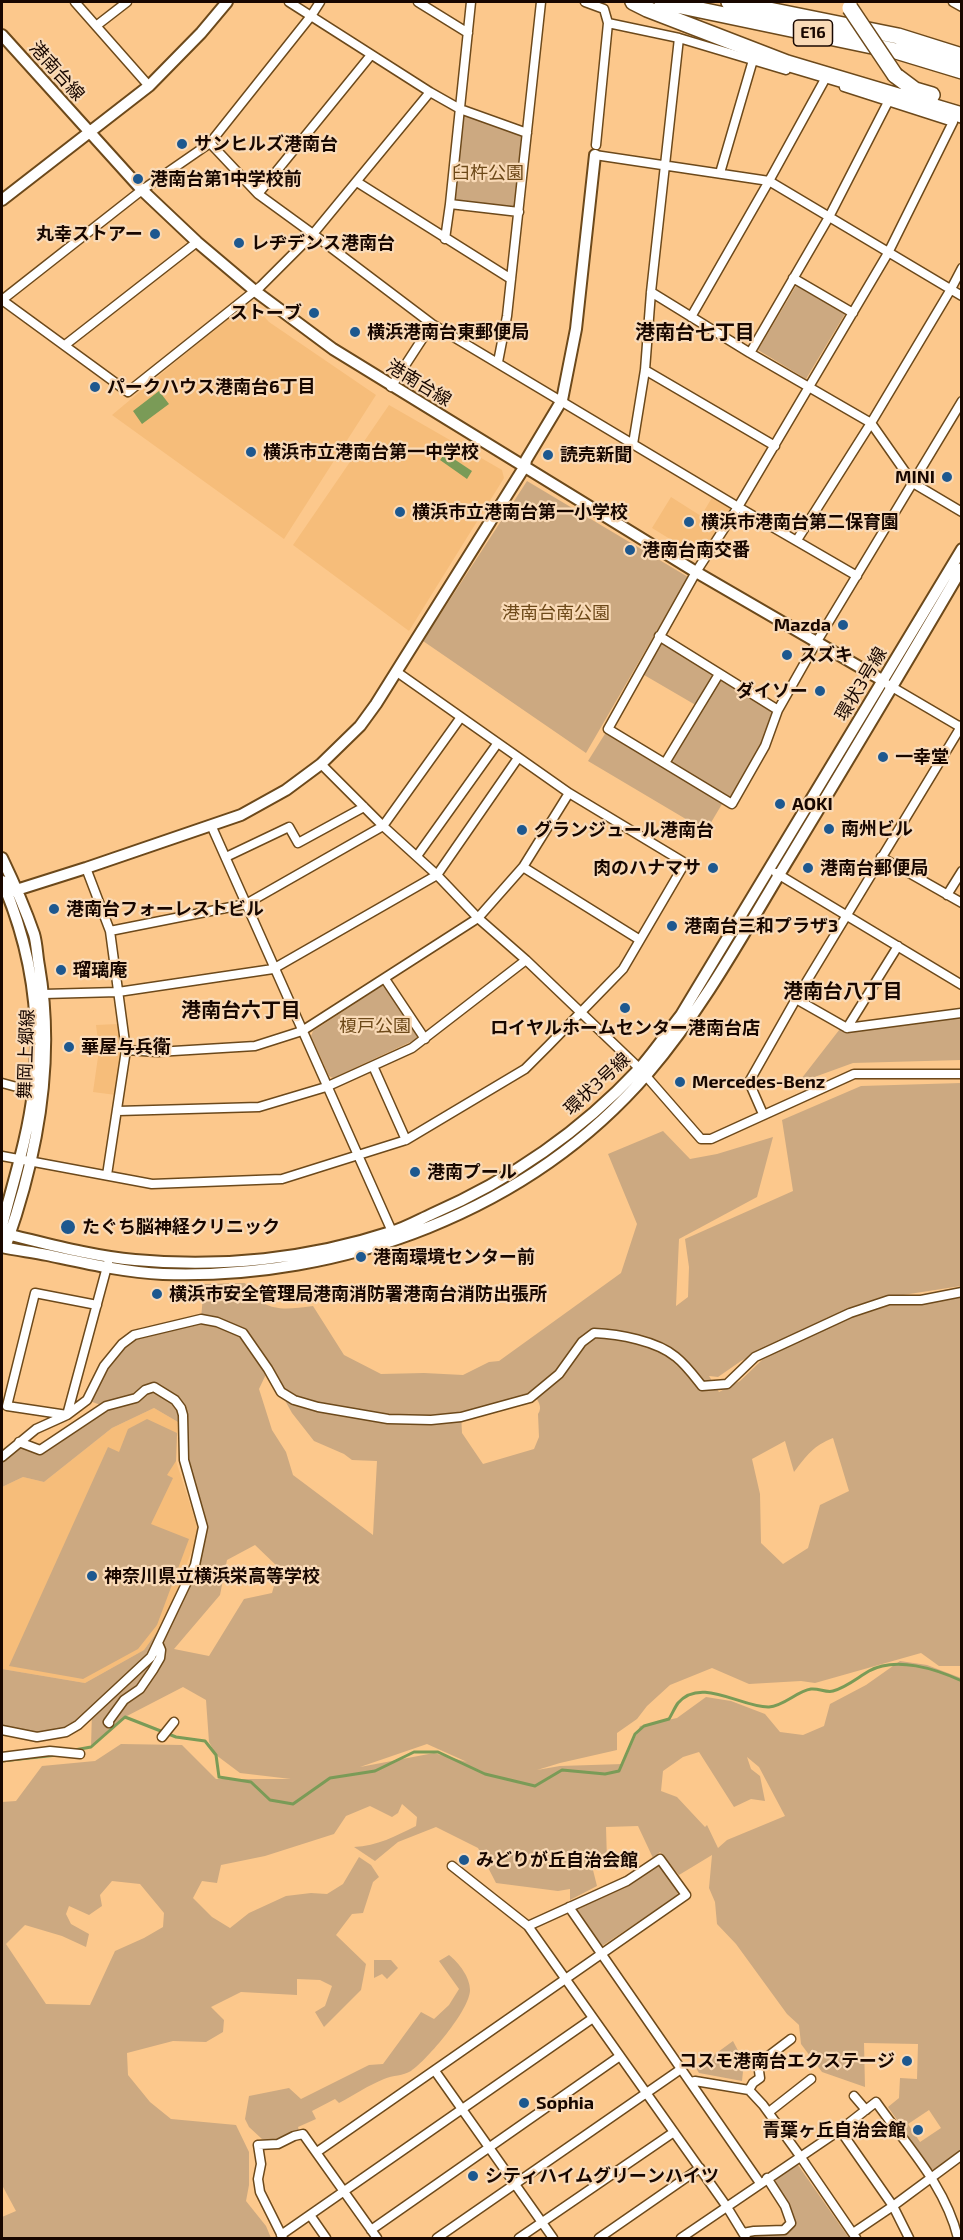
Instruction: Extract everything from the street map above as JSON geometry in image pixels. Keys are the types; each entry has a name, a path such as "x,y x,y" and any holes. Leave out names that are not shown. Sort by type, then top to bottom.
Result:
{"highway":[{"path":"633,2 787,63 962,115"},
{"name":"E16","path":"662,2 896,51 962,71"},
{"name":"E16","path":"729,2 898,36 962,56"},
{"path":"846,5 895,75 915,90 962,105"}],"street":[{"path":"75,2 149,86"},
{"path":"96,26 127,2"},
{"path":"2,200 149,86 201,33 227,2"},
{"path":"289,2 459,110 527,133"},
{"path":"320,2 210,143 142,190 2,300 128,392 255,291 314,234 430,92"},
{"path":"418,2 468,33"},
{"path":"445,239 471,2"},
{"path":"498,362 507,316 541,2"},
{"path":"12,892 241,815 264,803 321,764 360,726 397,672 525,466 526,460 562,400 576,329 608,22 604,9 585,2"},
{"path":"953,2 962,7"},
{"path":"608,22 679,38 952,122 888,253 775,446 696,572 608,729 732,804 765,746 778,710 816,643 962,401"},
{"name":"港南台線","path":"2,35 142,190 197,242 255,291 333,349 696,572 882,680"},
{"path":"633,444 645,370 651,292 679,38"},
{"path":"258,194 371,55"},
{"path":"720,173 753,60"},
{"path":"691,317 770,181 824,81"},
{"path":"750,353 829,216 888,102"},
{"path":"210,143 258,194 432,324 857,576"},
{"path":"595,150 666,166 770,181 962,296"},
{"path":"357,182 511,279"},
{"path":"450,204 519,212"},
{"path":"64,345 197,242"},
{"path":"797,540 871,423 962,268"},
{"path":"793,278 853,313"},
{"path":"651,292 871,423 913,483 962,512"},
{"path":"392,387 432,324"},
{"path":"645,370 775,446"},
{"name":"環状3号線","path":"775,872 882,680 962,549"},
{"name":"環状3号線","path":"3,1249 109,1263 234,1262 304,1253 393,1236 498,1182 550,1149 643,1072 775,872 892,687 962,568"},
{"path":"659,636 778,710"},
{"path":"2,1156 152,1184 282,1179 406,1140 525,1069 623,969 685,863 569,793 397,672"},
{"path":"665,763 719,674"},
{"path":"763,1114 749,1082 846,915 961,727 882,680"},
{"path":"110,931 246,904 383,826 461,717"},
{"path":"417,856 497,744"},
{"path":"44,994 118,992 273,969 437,875 518,758"},
{"path":"321,764 383,826 437,875 478,918 526,960 643,1072 701,1139 711,1139 854,1074 962,1074"},
{"path":"126,1050 157,1052 255,1046 302,1031 478,918 523,867 569,793"},
{"path":"226,857 289,827 298,843 364,807"},
{"path":"212,825 273,969 393,1236"},
{"path":"881,857 962,903"},
{"name":"舞岡上郷線","path":"2,858 12,892 34,996 38,1093"},
{"path":"523,867 640,939"},
{"path":"86,868 110,931 126,1050 107,1176"},
{"path":"947,895 962,871"},
{"path":"775,872 962,985"},
{"name":"舞岡上郷線","path":"2,881 12,892 34,936 44,994 46,1044 24,1161 3,1249"},
{"path":"847,1028 898,946"},
{"path":"118,1112 259,1107 326,1087 412,1048 526,960"},
{"path":"386,979 425,1039"},
{"path":"796,999 847,1028 961,1013"},
{"path":"373,1066 406,1140"},
{"path":"2,1083 38,1093"},
{"name":"舞岡上郷線","path":"2,1226 24,1161"},
{"name":"環状3号線","path":"6,1234 109,1263"},
{"path":"67,1415 109,1263"},
{"path":"2,1457 36,1429 67,1415 87,1400 104,1366 122,1344 134,1335 201,1319 217,1322 243,1333 281,1392 294,1400 318,1407 388,1419 431,1420 463,1417 530,1398 560,1374 582,1342 594,1333 629,1337 663,1349 676,1357 702,1386 727,1384 755,1357 850,1313 889,1300 921,1300 962,1292"},
{"path":"67,1415 7,1406 34,1293 97,1305"},
{"path":"2,1730 37,1737 66,1732 78,1725 140,1670 151,1657 195,1565 203,1527 184,1460 181,1408 175,1400 154,1387 145,1390 136,1398 106,1406 40,1450 19,1442"},
{"path":"109,1723 124,1700 140,1689 153,1670 160,1658 161,1650 158,1643"},
{"path":"162,1736 172,1725"},
{"path":"2,1757 57,1752 77,1754"},
{"path":"317,2152 686,1895 660,1859 627,1881 528,1926"},
{"path":"452,1866 517,1915 528,1926 727,2206 745,2236 754,2230 784,2230 791,2223 785,2206 763,2180 681,2069 569,1907"},
{"path":"377,2238 371,2230 344,2191 317,2152 303,2134 278,2144 258,2145 261,2164 258,2179 260,2192 282,2237 344,2191 593,2018"},
{"path":"749,2090 753,2082 760,2078 758,2064 791,2039"},
{"path":"371,2230 620,2056"},
{"path":"437,2238 681,2069"},
{"path":"435,2071 554,2238"},
{"path":"769,2112 811,2079"},
{"path":"691,2082 749,2090 769,2112 854,2236 962,2155"},
{"path":"854,2096 866,2110"},
{"path":"686,2237 763,2180 840,2130 876,2102 931,2177 944,2199 958,2238"},
{"path":"840,2130 893,2206 909,2238"},
{"path":"519,2238 674,2132"},
{"path":"599,2238 700,2168"},
{"path":"310,2215 326,2238"}],"shaded area":[{"name":"横浜市立港南台第一中学校","path":"246,303 253,304 269,322 376,395 284,539 112,415"},
{"path":"159,391 169,404 142,424 133,411"},
{"name":"横浜市立港南台第一小学校","path":"389,405 502,470 504,478 409,631 293,545"},
{"path":"445,453 472,471 467,479 440,460"},
{"name":"横浜市港南台第二保育園","path":"713,496 729,505 730,510 703,553 696,555 652,528 671,497 701,516"},
{"path":"118,1024 122,1050 116,1095 93,1092 99,1050 96,1025"},
{"name":"神奈川県立横浜栄高等学校","path":"154,1408 178,1422 176,1461 199,1532 165,1621 144,1650 85,1683 2,1669 2,1487 23,1477 44,1482 112,1428"}],"green space":[{"name":"臼杵公園","path":"460,109 527,133 519,212 450,204"},
{"path":"797,284 845,314 806,379 758,350"},
{"name":"港南台南公園","path":"527,481 688,577 586,753 423,641"},
{"path":"659,636 778,710 732,804 725,799 706,831 588,761 608,729 665,763 699,707 639,672"},
{"name":"榎戸公園","path":"382,986 386,987 417,1034 417,1039 333,1078 329,1076 311,1036 313,1031"},
{"path":"961,1013 961,1060 853,1063 798,1083 843,1025"},
{"path":"961,1083 961,1286 890,1297 860,1307 775,1344 741,1361 718,1377 709,1376 719,1392 740,1381 762,1360 856,1311 889,1300 921,1300 961,1292 961,1666 939,1666 921,1653 815,1683 801,1681 749,1684 712,1668 670,1685 647,1706 637,1719 617,1733 617,1750 537,1770 560,1766 623,1764 640,1726 677,1718 706,1697 731,1701 765,1714 780,1732 803,1735 824,1726 830,1704 866,1685 900,1661 927,1665 961,1678 961,2151 936,2169 931,2169 888,2107 899,2098 900,2078 917,2079 918,2044 864,2043 865,2087 822,2072 801,2044 799,2025 787,2014 736,1944 717,1924 715,1902 709,1888 712,1855 679,1875 660,1852 653,1858 638,1826 606,1827 607,1861 593,1870 597,1886 570,1900 570,1889 558,1891 496,1883 478,1848 436,1827 398,1842 375,1861 354,1847 378,1843 416,1826 417,1817 402,1804 398,1813 392,1817 370,1806 346,1816 334,1834 265,1856 221,1865 217,1883 202,1881 193,1898 212,1917 230,1928 249,1913 286,1896 327,1894 343,1884 359,1857 371,1865 379,1877 373,1882 363,1913 352,1914 336,1935 366,1964 361,1990 324,2027 315,2012 325,2006 332,1986 320,1980 297,1979 297,1995 241,1992 211,2007 224,2020 223,2032 206,2042 173,2041 127,2053 128,2075 150,2102 171,2119 236,2125 249,2152 249,2185 246,2201 266,2226 271,2238 2,2238 2,2217 16,2211 2,2185 2,1802 16,1801 42,1766 95,1761 121,1744 182,1745 216,1779 291,1779 240,1773 216,1755 209,1742 206,1700 183,1687 125,1717 91,1747 92,1711 60,1733 40,1736 2,1730 2,1669 85,1683 144,1650 165,1621 159,1642 201,1561 203,1529 184,1457 182,1412 178,1422 154,1408 112,1428 44,1482 23,1477 2,1487 2,1457 20,1441 40,1449 106,1407 87,1400 104,1366 134,1335 201,1319 204,1284 245,1283 252,1293 266,1305 283,1308 313,1306 344,1355 381,1374 463,1375 489,1362 499,1361 621,1273 637,1224 608,1154 663,1131 690,1159 717,1154 773,1137 757,1197 679,1239 676,1306 688,1297 689,1267 685,1239 793,1191 782,1120 861,1086","holes":["268,1370 292,1413 314,1441 352,1460 377,1461 373,1535 293,1475 286,1452 272,1430 259,1389","533,1394 537,1399 540,1409 538,1414 539,1437 534,1449 483,1464 462,1433 461,1414","833,1438 849,1491 820,1505 808,1548 783,1564 761,1543 760,1494 752,1459 785,1441 794,1472 820,1444","255,1545 279,1568 272,1593 244,1599 209,1656 174,1649 220,1595 227,1560","427,1744 467,1762 434,1753 360,1767","699,1752 734,1807 751,1799 765,1801 760,1776 751,1769 747,1757 759,1767 785,1816 727,1840 718,1848 707,1825 705,1827 677,1797 661,1791 663,1771 683,1757","112,1881 140,1884 164,1913 163,1927 115,1951 90,2005 46,2004 6,1944 25,1925 62,1936 86,1947 89,1934 71,1924 66,1914 69,1906 89,1915 102,1906 100,1895","929,2110 941,2128 920,2142 908,2124"]},
{"name":"神奈川県立横浜栄高等学校","path":"147,1419 177,1433 176,1461 167,1475 173,1478 151,1524 189,1539 157,1625 138,1649 83,1679 9,1666 108,1447 119,1452 128,1429"},
{"path":"659,1865 678,1892 677,1896 602,1946 575,1910 625,1888"},
{"path":"449,1955 466,1975 470,1990 468,1999 456,2022 418,2065 408,2073 378,2081 339,2103 335,2099 312,2111 316,2119 298,2127 299,2131 280,2141 262,2139 249,2127 245,2119 249,2096 289,2088 301,2099 369,2065 383,2064 421,2012 434,2019 449,2005 459,1989 439,1961"},
{"path":"374,1960 391,1960 398,1968 387,1979 382,1974 374,1978"},
{"path":"733,2041 744,2062 742,2081 699,2073 696,2068"},
{"path":"792,2165 798,2165 849,2238 751,2238 754,2234 785,2234 795,2223 787,2200 776,2185 776,2177"}],"waterway":[{"path":"69,1751 91,1747 125,1717 176,1737 205,1741 216,1755 219,1777 251,1782 270,1800 293,1804 330,1778 375,1771 414,1752 438,1752 485,1774 535,1786 562,1770 605,1774 619,1771 635,1734 644,1726 669,1719 678,1703 687,1695 698,1692 722,1695 769,1707 780,1704 806,1690 838,1689 869,1671 903,1664 940,1672 962,1681"},
{"path":"2,1761 57,1755"}],"place":[{"name":"サンヒルズ港南台","path":"182,144"},
{"name":"港南台第1中学校前","path":"138,179"},
{"name":"丸幸ストアー","path":"155,234"},
{"name":"レヂデンス港南台","path":"239,243"},
{"name":"ストーブ","path":"314,313"},
{"name":"横浜港南台東郵便局","path":"355,332"},
{"name":"パークハウス港南台6丁目","path":"95,387"},
{"name":"横浜市立港南台第一中学校","path":"251,452"},
{"name":"読売新聞","path":"548,455"},
{"name":"MINI","path":"947,477"},
{"name":"横浜市立港南台第一小学校","path":"400,512"},
{"name":"横浜市港南台第二保育園","path":"689,522"},
{"name":"港南台南交番","path":"630,550"},
{"name":"Mazda","path":"843,625"},
{"name":"スズキ","path":"787,655"},
{"name":"ダイソー","path":"820,691"},
{"name":"一幸堂","path":"883,757"},
{"name":"AOKI","path":"780,804"},
{"name":"南州ビル","path":"829,829"},
{"name":"グランジュール港南台","path":"522,830"},
{"name":"肉のハナマサ","path":"713,868"},
{"name":"港南台郵便局","path":"808,868"},
{"name":"港南台フォーレストビル","path":"54,909"},
{"name":"港南台三和プラザ3","path":"672,926"},
{"name":"瑠璃庵","path":"61,970"},
{"name":"ロイヤルホームセンター港南台店","path":"625,1008"},
{"name":"華屋与兵衛","path":"69,1047"},
{"name":"Mercedes-Benz","path":"680,1082"},
{"name":"港南プール","path":"415,1172"},
{"name":"たぐち脳神経クリニック","path":"68,1227"},
{"name":"港南環境センター前","path":"361,1257"},
{"name":"横浜市安全管理局港南消防署港南台消防出張所","path":"157,1294"},
{"name":"神奈川県立横浜栄高等学校","path":"92,1576"},
{"name":"みどりが丘自治会館","path":"464,1860"},
{"name":"コスモ港南台エクステージ","path":"907,2061"},
{"name":"Sophia","path":"524,2103"},
{"name":"青葉ヶ丘自治会館","path":"918,2130"},
{"name":"シティハイムグリーンハイツ","path":"473,2176"}],"district":[{"name":"港南台七丁目","path":"695,332"},
{"name":"港南台八丁目","path":"843,991"},
{"name":"港南台六丁目","path":"241,1010"}]}
